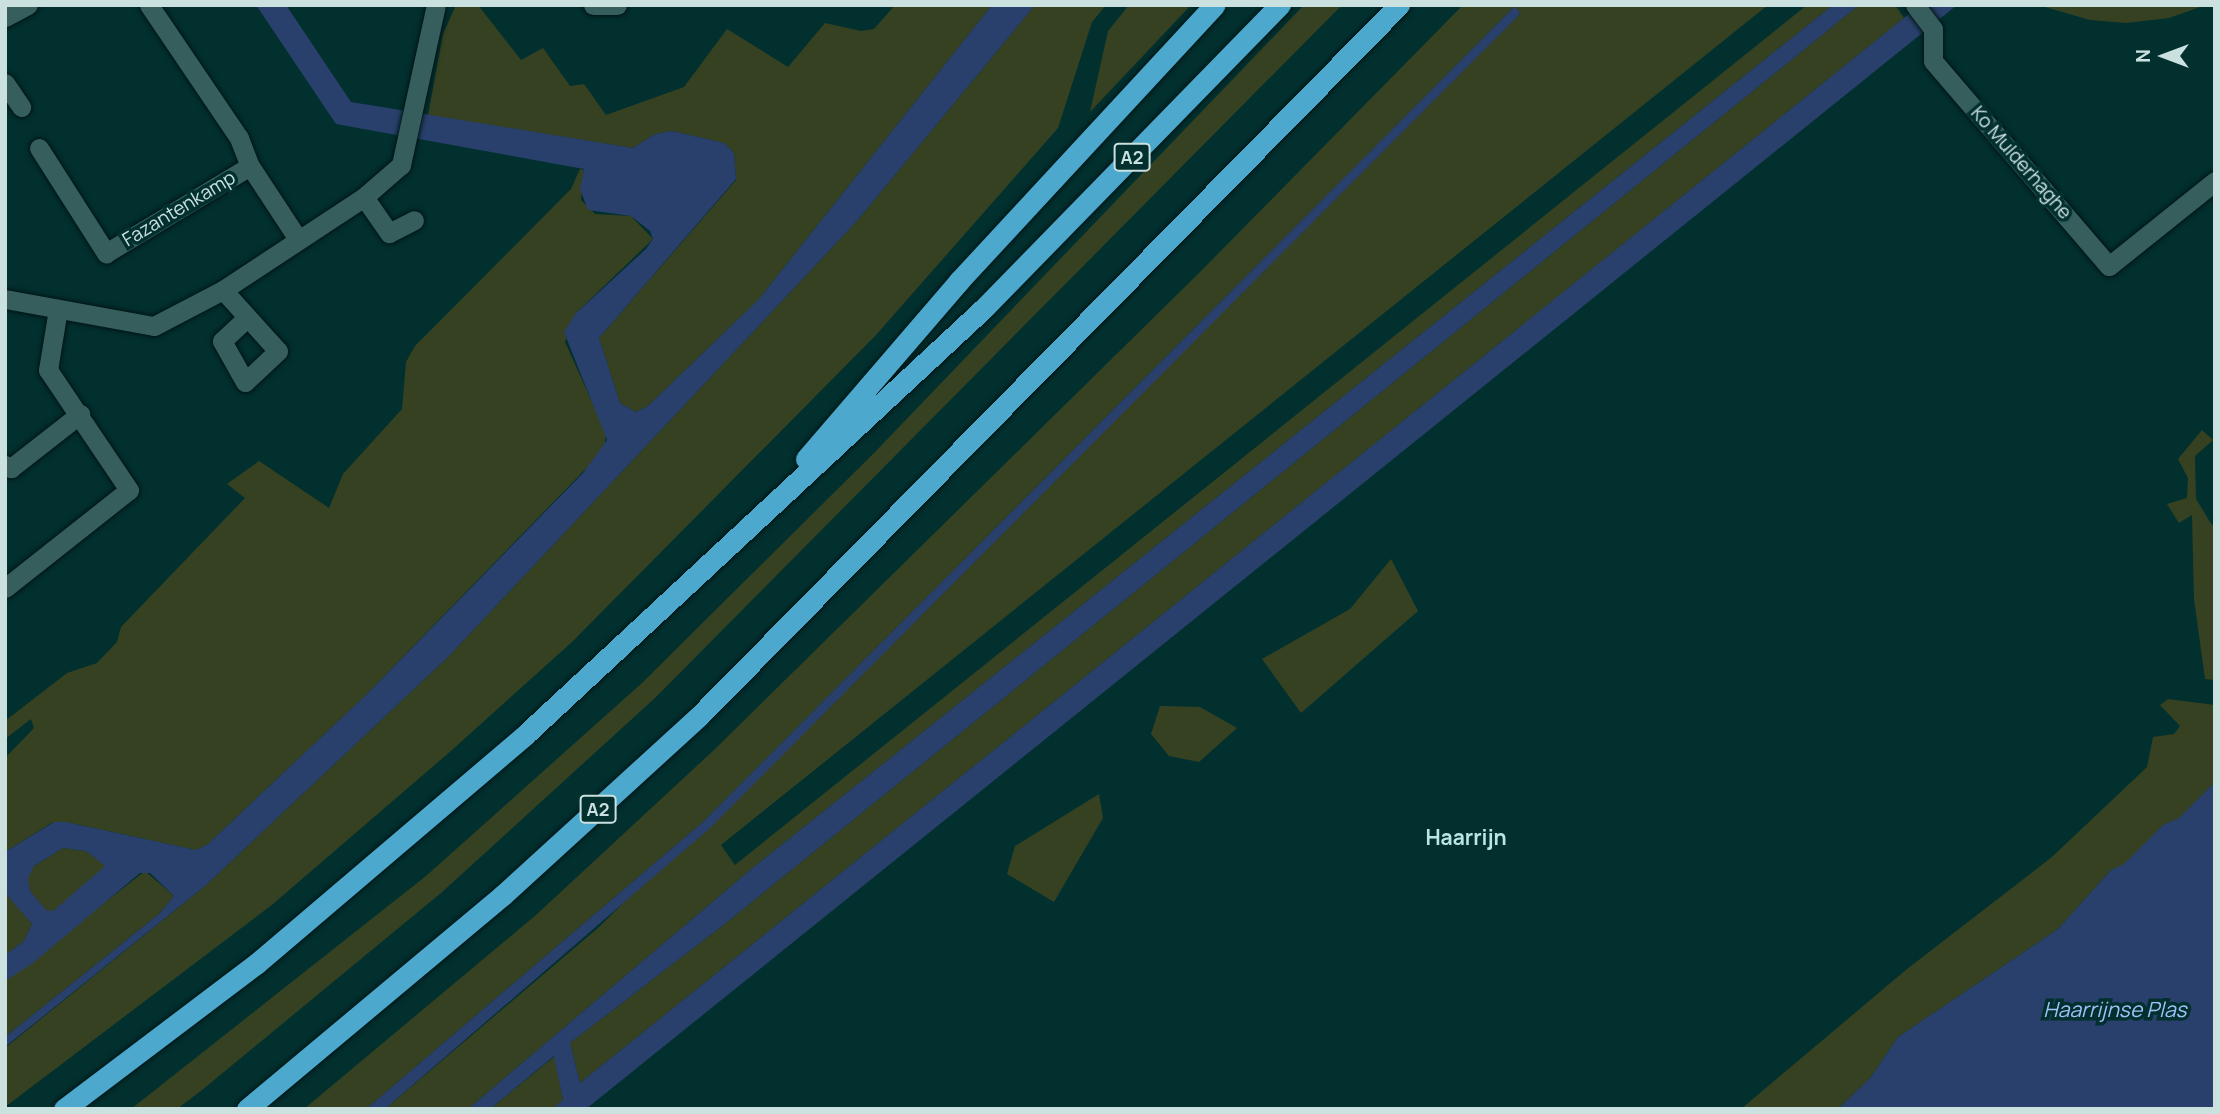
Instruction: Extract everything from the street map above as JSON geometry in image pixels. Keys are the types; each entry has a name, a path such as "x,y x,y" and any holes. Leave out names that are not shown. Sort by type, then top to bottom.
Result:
{"highway":[{"name":"A2","path":"734,543 959,281 1215,5"},
{"name":"A2","path":"64,1109 351,886 734,543 984,308 1280,5"},
{"name":"A2","path":"247,1109 503,895 699,716 1399,5"}],"street":[{"path":"5,17 28,5"},
{"name":"Fazantenkamp","path":"149,5 239,138 250,166 298,239"},
{"path":"5,299 154,326 223,290 364,197 401,165 436,5"},
{"path":"593,5 617,5"},
{"name":"Ko Mulderhaghe","path":"1914,5 1933,29 1933,61 2109,266 2215,180"},
{"path":"5,83 21,107"},
{"name":"Fazantenkamp","path":"39,148 106,253 250,166"},
{"path":"364,197 389,233 414,220"},
{"path":"223,290 246,318"},
{"path":"5,588 129,490 48,370 58,309"},
{"path":"5,465 11,468 80,414"}],"green space":[{"path":"456,5 478,5 521,60 543,48 570,86 584,84 606,115 684,87 727,29 788,67 825,23 861,31 874,29 895,5 992,5 759,299 648,406 636,412 620,403 599,338 736,180 734,153 724,143 672,131 655,134 633,148 428,115 443,34"},
{"path":"1035,5 1106,5 1092,22 1058,128 876,335 572,642 452,750 273,904 5,1107 5,1048 205,886 448,657 857,221"},
{"path":"1129,5 1191,5 1090,112 1108,31"},
{"path":"1304,5 1342,5 655,698 441,893 202,1090 177,1109 131,1109 426,876 642,683 874,453"},
{"path":"1463,5 1768,5 721,845 735,865 1807,5 1833,5 749,871 468,1109 385,1109 598,928 1520,14 1514,7 704,821 366,1109 304,1109 536,915 715,749 1199,273"},
{"path":"1859,5 1895,5 1904,18 580,1083 570,1043 726,923"},
{"path":"2038,5 2206,5 2169,18 2126,23 2090,20"},
{"path":"580,169 584,170 581,200 595,214 631,216 653,239 575,314 565,342 606,433 604,450 367,694 208,844 196,850 66,822 53,822 5,852 5,758 34,728 31,719 5,739 5,721 67,673 97,663 117,642 121,627 245,498 227,484 259,461 329,508 343,474 402,409 406,362 415,346 571,189"},
{"path":"2202,430 2213,440 2195,456 2196,499 2212,525 2215,523 2215,680 2205,679 2194,599 2192,515 2179,523 2167,504 2187,498 2188,478 2178,459"},
{"path":"1391,559 1418,611 1301,713 1262,659 1350,609"},
{"path":"2168,699 2215,705 2215,782 2179,819 2163,825 2124,865 2111,870 2058,929 1898,1037 1871,1077 1838,1109 1741,1109 1907,969 2052,857 2147,767 2153,737 2174,734 2180,726 2160,705"},
{"path":"1160,706 1200,707 1237,728 1199,762 1169,756 1151,734"},
{"path":"1099,794 1103,818 1054,902 1007,874 1015,846"},
{"path":"63,848 86,851 106,866 54,911 46,911 30,891 27,877 34,866"},
{"path":"145,871 174,896 159,914 5,1037 5,981"},
{"path":"6,893 32,924 24,941 5,955"},
{"path":"555,1056 563,1101 552,1109 490,1109"}],"water":[{"path":"256,5 286,5 351,102 633,148 655,134 672,131 724,143 734,153 736,179 599,338 620,403 636,412 648,406 759,299 992,5 1035,5 857,221 448,657 205,886 5,1047 5,1037 159,914 174,896 150,873 140,873 33,963 5,981 5,955 24,941 32,924 5,893 5,852 54,822 66,822 196,850 208,844 367,694 583,473 607,440 564,332 575,314 646,249 653,239 650,231 631,216 588,210 580,189 584,169 336,124","holes":["63,848 86,851 105,866 53,911 46,910 30,891 28,878 34,866"]},
{"path":"1833,5 1859,5 726,923 570,1043 580,1083 1920,5 1957,5 586,1109 552,1109 563,1100 554,1056 490,1109 468,1109 749,871"},
{"path":"1515,6 1520,14 710,828 385,1109 366,1109 704,821"},
{"name":"Haarrijnse Plas","path":"2215,782 2215,1109 1838,1109 1871,1077 1898,1037 2058,929 2111,870 2124,864 2163,825 2179,818"}],"district":[{"name":"Haarrijn","path":"1466,837"}]}
